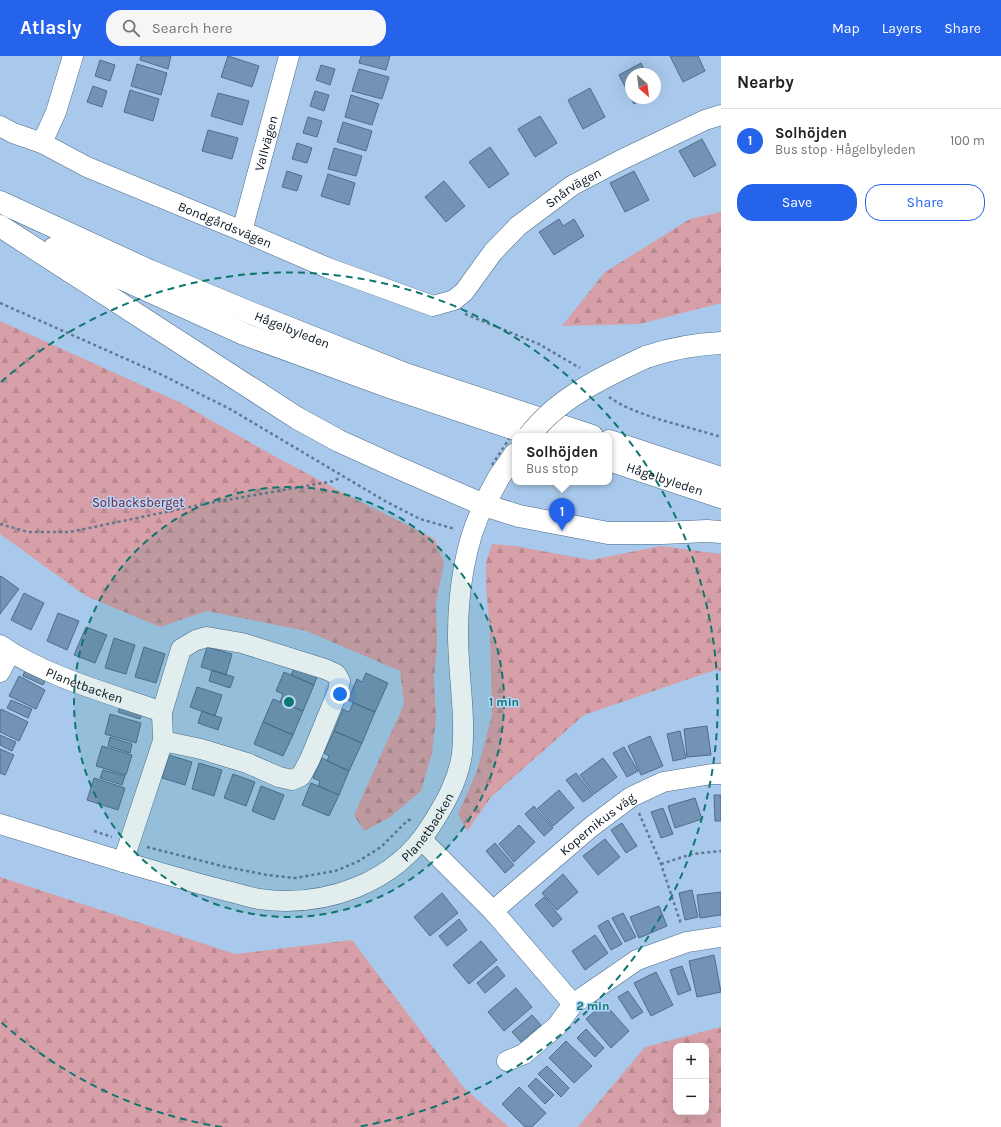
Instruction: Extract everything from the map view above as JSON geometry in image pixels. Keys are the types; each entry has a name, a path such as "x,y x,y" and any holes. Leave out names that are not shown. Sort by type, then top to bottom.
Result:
{"main road":[{"name":"Hågelbyleden","path":"0,202 150,271 405,374 583,433"},
{"name":"Hågelbyleden","path":"0,225 244,334 406,392 527,433"},
{"path":"0,225 151,325 297,418 339,441 484,505 519,516 608,532 721,532"},
{"path":"532,433 550,414 572,396 597,380 646,357 659,353 689,346 721,343"},
{"name":"Hågelbyleden","path":"612,442 691,468 721,476"},
{"path":"484,505 498,477 512,458"},
{"name":"Hågelbyleden","path":"612,461 721,497"}],"street":[{"path":"42,143 56,112 73,56"},
{"name":"Vallvägen","path":"242,231 289,56"},
{"name":"Snårvägen","path":"454,300 464,292 493,252 518,226 573,185 621,160 706,120 721,115"},
{"name":"Bondgårdsvägen","path":"0,126 13,133 42,143 87,167 328,268 433,306 454,300"},
{"name":"Planetbacken","path":"0,824 123,862 257,899 284,901 311,899 339,894 362,885 387,872 402,861 422,840 445,804 453,788 462,755 462,690 458,635 460,594 465,563 476,520 484,505"},
{"path":"123,862 163,741 162,712 181,648 196,640 207,637 242,643 324,669 336,674 340,681 338,691 310,759 301,776 292,780 279,777 247,763 201,749 163,741"},
{"name":"Planetbacken","path":"0,672 5,648 29,662 67,679 162,712"},
{"name":"Kopernikus väg","path":"493,911 591,827 631,797 663,782 712,774 721,774"},
{"path":"422,840 493,911 573,1004"},
{"path":"507,1061 524,1054 557,1026 573,1004 637,960 687,942 721,937"}],"path":[{"path":"0,303 160,374 230,409 342,477 420,520 459,530"},
{"path":"0,524 28,532 70,532 204,504 334,481 342,477"},
{"path":"631,797 650,835 687,942"},
{"path":"661,864 692,854 721,851"}],"green space":[{"path":"721,212 721,303 640,324 562,326 605,272 690,219"},
{"name":"Solbacksberget","path":"0,321 179,402 276,457 435,539 444,564 436,602 437,646 434,679 436,718 432,753 421,791 389,818 364,831 354,815 404,704 400,671 306,631 207,611 160,627 86,596 0,534"},
{"path":"492,544 515,546 591,560 661,546 721,554 721,671 715,670 584,715 491,797 467,831 458,814 477,771 492,715 490,630 486,588 486,562"},
{"path":"0,877 235,954 352,940 464,1088 509,1127 0,1127"},
{"path":"721,1027 721,1127 578,1127 645,1047"}],"building":[{"path":"141,56 171,56 168,69 140,60"},
{"path":"228,56 259,66 252,87 221,77"},
{"path":"361,56 390,56 386,70 359,63"},
{"path":"670,56 698,56 705,71 683,82"},
{"path":"100,60 115,65 110,81 95,76"},
{"path":"641,63 643,68 632,68"},
{"path":"137,64 167,73 161,95 131,86"},
{"path":"321,65 335,69 330,85 316,80"},
{"path":"359,69 389,77 382,99 352,91"},
{"path":"625,72 625,87 619,75"},
{"path":"93,86 107,91 102,107 87,102"},
{"path":"590,88 605,117 583,129 568,100"},
{"path":"130,90 159,99 153,121 124,112"},
{"path":"315,91 329,95 324,111 310,106"},
{"path":"218,93 249,101 242,125 211,116"},
{"path":"351,95 379,104 372,125 345,117"},
{"path":"540,116 557,143 535,157 518,129"},
{"path":"308,117 322,121 317,137 303,133"},
{"path":"343,122 372,131 366,151 337,142"},
{"path":"208,130 238,138 232,159 202,151"},
{"path":"702,139 716,165 694,177 679,151"},
{"path":"297,143 312,148 307,163 292,159"},
{"path":"490,147 509,174 489,188 469,162"},
{"path":"334,148 362,156 356,176 328,169"},
{"path":"287,171 302,176 297,191 282,187"},
{"path":"634,171 649,200 625,212 610,183"},
{"path":"328,174 355,183 349,205 321,196"},
{"path":"444,181 465,206 446,222 425,197"},
{"path":"559,219 563,226 574,219 584,236 554,255 539,232"},
{"path":"1,576 19,589 0,614 0,577"},
{"path":"24,593 44,603 31,630 11,620"},
{"path":"58,613 79,621 67,650 47,641"},
{"path":"86,627 107,635 95,663 74,655"},
{"path":"114,638 135,645 126,674 105,668"},
{"path":"144,647 165,654 156,683 135,677"},
{"path":"207,647 232,654 226,675 201,667"},
{"path":"296,664 318,674 314,685 291,675"},
{"path":"26,667 47,677 43,685 23,676"},
{"path":"212,670 234,677 230,688 209,681"},
{"path":"284,672 314,685 303,711 280,702 283,694 276,691"},
{"path":"366,673 388,683 375,712 348,700 357,679 362,682"},
{"path":"19,676 45,690 36,709 9,696"},
{"path":"197,687 222,695 215,716 190,707"},
{"path":"273,699 303,711 293,735 263,722"},
{"path":"11,700 32,709 28,718 7,708"},
{"path":"121,703 143,710 140,719 118,712"},
{"path":"353,703 375,712 362,743 334,731 343,709 349,712"},
{"path":"1,709 28,722 19,741 0,732"},
{"path":"202,711 222,718 218,730 198,723"},
{"path":"110,714 141,723 136,743 105,734"},
{"path":"263,722 293,735 283,756 254,744"},
{"path":"707,726 711,755 687,757 684,729"},
{"path":"334,731 362,743 349,771 327,761 329,756 324,753"},
{"path":"680,731 686,758 673,761 667,734"},
{"path":"0,735 16,742 12,751 0,745"},
{"path":"650,736 663,766 641,775 628,746"},
{"path":"110,737 132,744 130,753 108,746"},
{"path":"102,746 132,755 126,775 96,766"},
{"path":"624,747 638,771 627,777 613,753"},
{"path":"0,749 14,755 5,775 0,773"},
{"path":"169,755 192,762 185,785 162,778"},
{"path":"322,758 349,771 339,795 318,786 320,781 313,778"},
{"path":"603,758 617,777 594,794 580,775"},
{"path":"199,763 222,770 214,796 192,789"},
{"path":"103,770 125,776 122,785 100,778"},
{"path":"576,773 593,795 583,802 566,780"},
{"path":"233,774 255,782 246,806 224,798"},
{"path":"94,778 125,788 118,810 87,800"},
{"path":"311,783 339,795 329,816 302,805"},
{"path":"261,786 284,795 274,820 252,811"},
{"path":"559,790 574,808 553,826 538,808"},
{"path":"714,795 721,795 721,821 715,821"},
{"path":"695,798 702,819 675,828 668,806"},
{"path":"534,806 553,828 544,836 525,814"},
{"path":"663,808 673,834 661,838 651,812"},
{"path":"622,823 637,846 626,853 611,830"},
{"path":"519,825 535,842 514,862 499,844"},
{"path":"605,839 620,857 598,875 583,856"},
{"path":"495,843 514,865 505,873 486,851"},
{"path":"563,874 578,892 557,910 542,893"},
{"path":"692,890 698,917 685,920 679,893"},
{"path":"721,892 721,915 700,918 697,895"},
{"path":"442,893 458,913 430,936 414,917"},
{"path":"544,897 562,919 553,927 535,905"},
{"path":"659,906 667,926 639,938 630,917"},
{"path":"623,913 636,937 625,942 612,918"},
{"path":"459,919 467,930 447,946 439,936"},
{"path":"608,920 622,944 611,950 598,926"},
{"path":"595,935 608,953 585,970 572,951"},
{"path":"481,941 497,960 469,984 453,965"},
{"path":"714,955 721,992 697,997 689,961"},
{"path":"497,966 505,976 485,993 477,983"},
{"path":"682,966 691,990 678,995 670,970"},
{"path":"656,972 673,1005 651,1016 634,983"},
{"path":"516,988 532,1007 504,1031 488,1012"},
{"path":"628,991 643,1012 632,1019 618,997"},
{"path":"604,1003 629,1031 611,1048 586,1019"},
{"path":"532,1015 541,1025 521,1042 512,1032"},
{"path":"586,1029 604,1048 595,1057 577,1038"},
{"path":"566,1041 592,1066 574,1083 549,1058"},
{"path":"547,1066 569,1088 561,1097 538,1074"},
{"path":"536,1078 554,1095 545,1104 528,1086"},
{"path":"519,1087 546,1113 532,1127 525,1127 502,1104"}],"place":[{"name":"Solhöjden","path":"562,531"}]}
